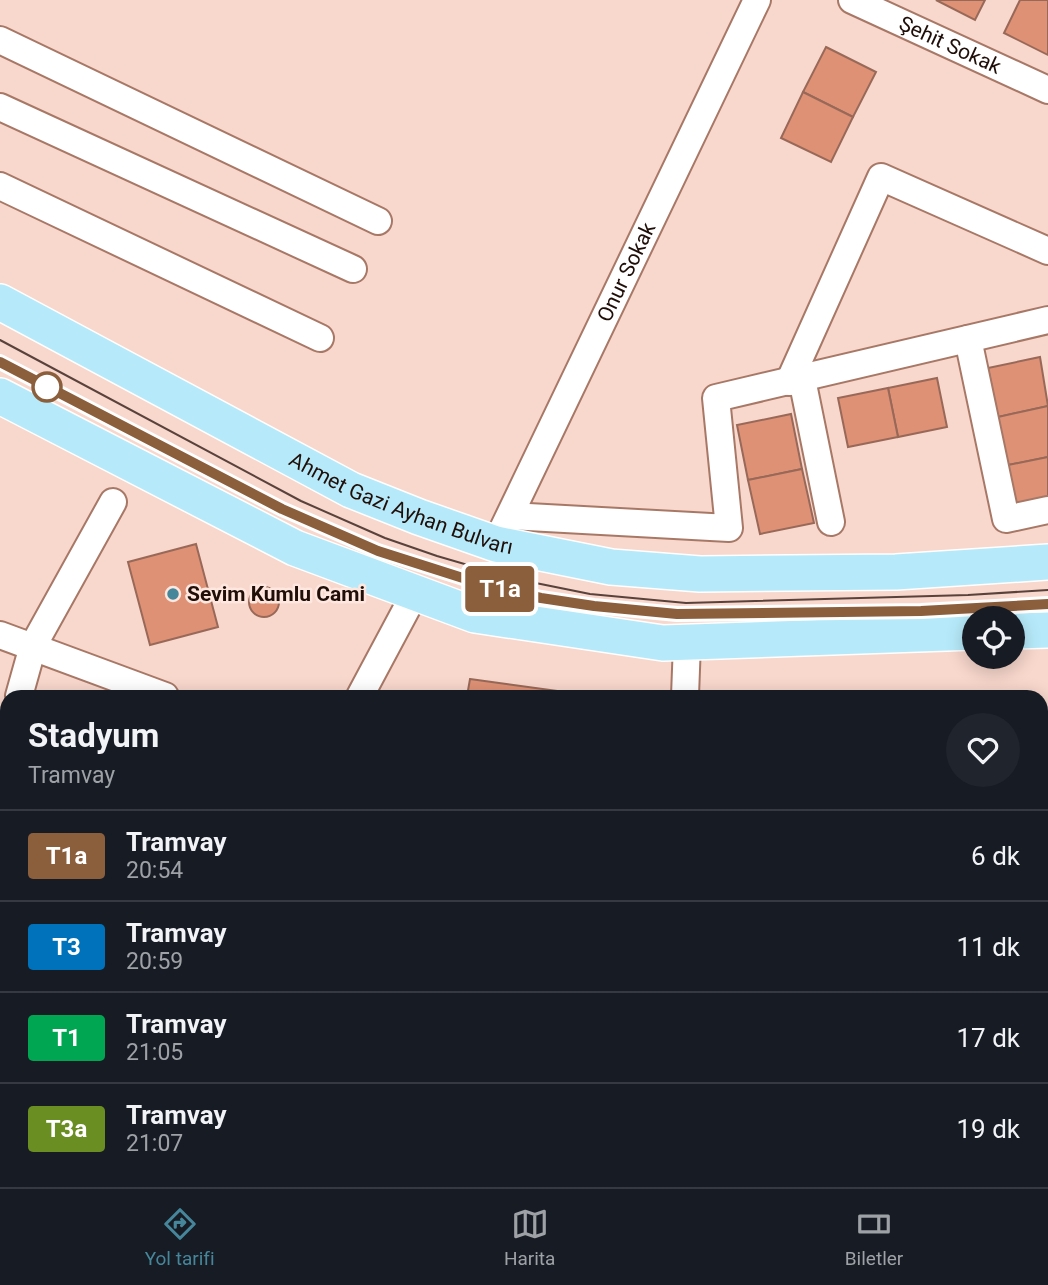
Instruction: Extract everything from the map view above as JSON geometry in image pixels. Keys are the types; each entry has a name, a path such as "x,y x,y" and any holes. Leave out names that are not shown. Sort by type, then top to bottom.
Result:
{"main road":[{"name":"Ahmet Gazi Ayhan Bulvarı","path":"0,302 351,490 419,517 503,530 611,567 700,574 896,572 1048,562"},
{"path":"0,396 295,548 475,615 663,643 962,632"},
{"path":"1025,631 1048,630"}],"street":[{"name":"Onur Sokak","path":"503,530 757,0"},
{"name":"Şehit Sokak","path":"852,0 1048,90"},
{"path":"0,40 378,221"},
{"path":"0,107 353,269"},
{"path":"831,522 796,380 881,177 1048,251"},
{"path":"0,186 320,338"},
{"path":"503,530 729,528 716,398 1048,320"},
{"path":"968,339 1006,519 1048,510"},
{"path":"21,690 33,646 113,502"},
{"path":"363,690 415,593"},
{"path":"0,635 149,690"},
{"path":"685,690 687,643"}],"building":[{"path":"936,0 985,0 975,20"},
{"path":"1020,0 1048,0 1048,55 1004,33"},
{"path":"826,47 876,72 853,117 803,92"},
{"path":"803,92 853,117 831,162 781,138"},
{"path":"1040,357 1048,406 998,417 988,368"},
{"path":"937,378 947,427 898,437 888,388"},
{"path":"888,388 898,437 848,447 838,398"},
{"path":"1048,406 1048,457 1008,465 998,417"},
{"path":"791,414 802,469 748,480 737,425"},
{"path":"1048,457 1048,508 1018,514 1008,465"},
{"path":"802,469 814,523 760,534 748,480"},
{"name":"Sevim Kumlu Cami","path":"196,544 218,627 150,645 128,562"},
{"path":"264,587 275,591 279,602 275,613 264,617 253,613 249,602 253,591"},
{"path":"470,679 550,690 468,690"}],"tram line":[{"path":"0,340 301,501 385,538 516,579 590,594 686,603 968,595 1048,590"},
{"path":"0,362 282,509 414,564 488,586 594,606 677,614 898,611 1048,604"},
{"name":"T1a","path":"0,362 282,509 378,551 488,586 594,606 677,614 967,610 1048,604"}],"place":[{"name":"Sevim Kumlu Cami","path":"173,594"}]}
